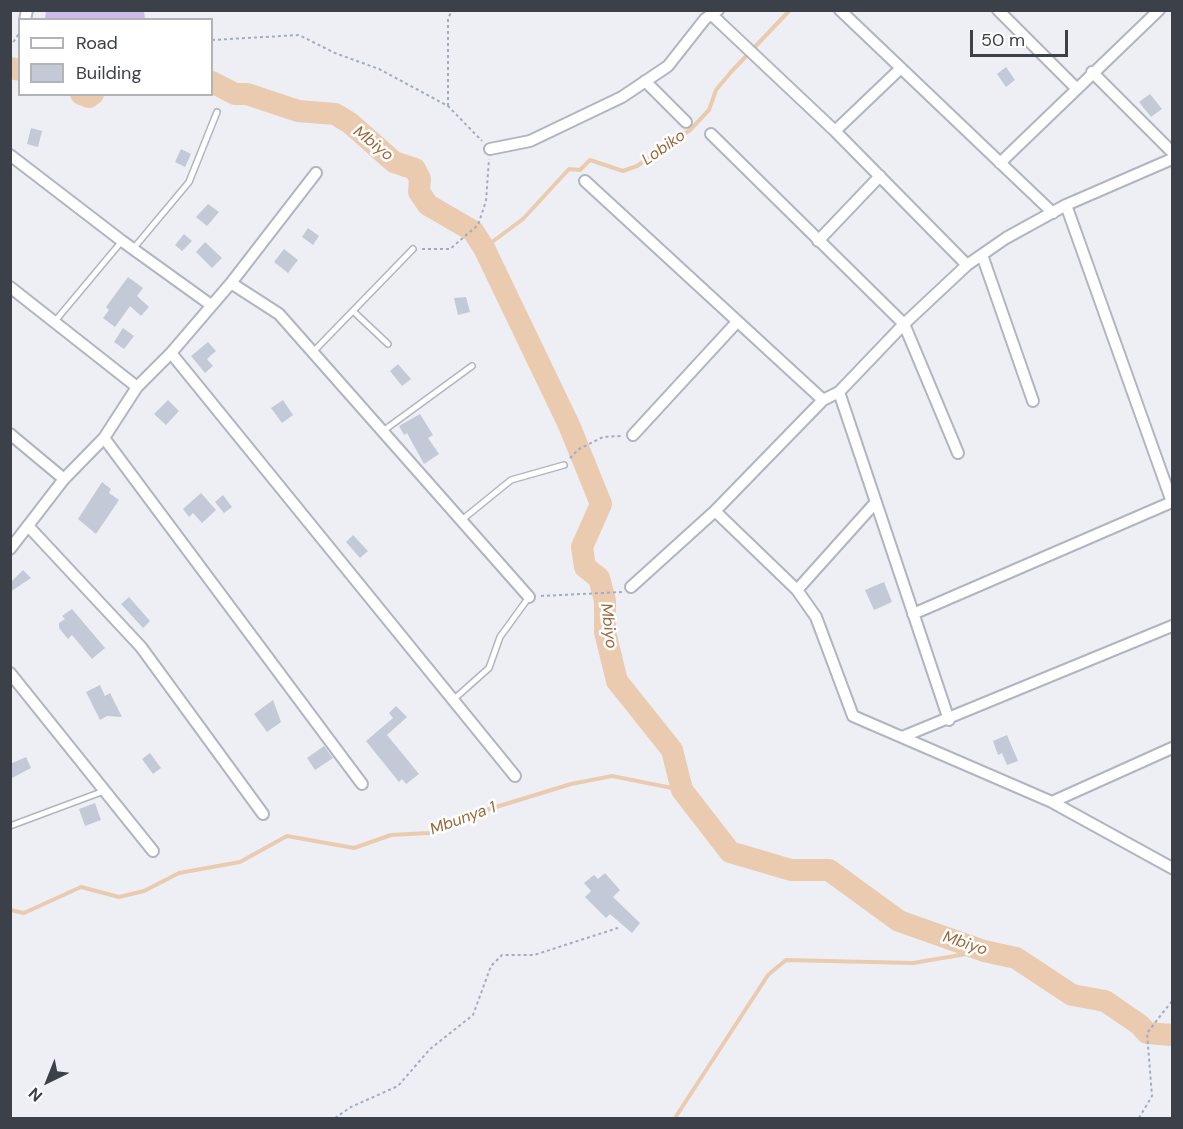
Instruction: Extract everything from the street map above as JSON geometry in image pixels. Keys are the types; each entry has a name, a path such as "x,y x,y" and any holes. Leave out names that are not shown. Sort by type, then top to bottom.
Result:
{"street":[{"path":"840,10 1053,213"},
{"path":"998,10 1076,88"},
{"path":"1000,163 1158,11"},
{"path":"490,149 531,141 622,97 668,66 715,13 880,176 967,266"},
{"path":"835,131 901,68"},
{"path":"1092,72 1173,152"},
{"path":"645,81 686,122"},
{"path":"711,134 904,324 958,453"},
{"path":"10,155 122,241 211,305"},
{"path":"631,587 715,512 823,399 839,392 904,324 967,266 1006,238 1066,205 1173,159"},
{"path":"10,549 64,479 104,438 137,387 231,283 316,173"},
{"path":"818,241 880,176"},
{"path":"585,181 823,399"},
{"path":"914,614 1173,502 1066,205"},
{"path":"982,255 1033,401"},
{"path":"231,283 279,314 463,519 529,597"},
{"path":"10,287 56,320 137,387"},
{"path":"633,435 737,322"},
{"path":"171,352 514,776"},
{"path":"839,392 949,720"},
{"path":"10,434 64,479"},
{"path":"104,438 362,784"},
{"path":"797,590 876,502"},
{"path":"715,512 797,590 816,617 853,716 1052,802 1172,868"},
{"path":"29,527 141,646 263,814"},
{"path":"902,737 949,720 1173,626"},
{"path":"10,673 153,852"},
{"path":"1052,802 1173,748"}],"lane":[{"path":"133,249 189,182 217,112"},
{"path":"56,320 122,241"},
{"path":"313,352 413,249"},
{"path":"353,311 388,344"},
{"path":"383,431 472,366"},
{"path":"463,519 511,480 564,465"},
{"path":"453,700 489,669 500,637 529,597"},
{"path":"10,826 104,791"}],"path":[{"path":"448,106 448,19 452,10"},
{"path":"213,40 299,35 335,53 379,69 448,106 490,149 486,201 478,225 450,249 413,249"},
{"path":"564,465 579,449 603,438 633,435"},
{"path":"529,597 610,594"},
{"path":"335,1119 351,1107 398,1086 430,1049 473,1015 491,966 502,955 534,955 618,928"},
{"path":"1139,1119 1152,1096 1147,1034 1173,1001"}],"shaded area":[{"path":"46,10 144,11 145,18 45,18"}],"building":[{"path":"1006,67 1015,80 1006,87 997,74"},
{"path":"1150,94 1162,109 1151,117 1139,102"},
{"path":"31,128 42,131 38,147 27,144"},
{"path":"181,149 191,154 185,167 175,162"},
{"path":"208,204 219,212 207,226 196,217"},
{"path":"308,228 319,236 313,245 302,237"},
{"path":"184,234 192,241 182,251 175,245"},
{"path":"205,242 222,258 212,268 196,252"},
{"path":"284,249 298,260 288,273 274,262"},
{"path":"128,277 143,288 137,296 149,307 141,316 130,306 115,327 103,318 109,310 106,307"},
{"path":"466,297 470,312 458,315 454,298"},
{"path":"123,328 134,336 124,349 114,342"},
{"path":"208,342 216,351 207,359 213,366 205,373 191,356"},
{"path":"398,364 411,379 402,386 390,371"},
{"path":"168,400 179,411 166,425 154,414"},
{"path":"283,400 293,415 282,423 271,408"},
{"path":"420,414 433,435 428,438 439,454 424,464 407,433 404,435 399,426"},
{"path":"102,482 111,489 109,493 119,500 96,534 78,519"},
{"path":"201,493 216,510 202,523 193,513 189,517 183,509"},
{"path":"223,495 232,507 224,513 215,502"},
{"path":"353,535 368,551 360,558 346,542"},
{"path":"23,570 31,578 10,592 10,583"},
{"path":"884,582 892,602 874,610 865,590"},
{"path":"129,597 150,621 143,628 121,604"},
{"path":"72,609 105,648 92,659 72,635 68,639 59,628 59,623 65,619 62,616"},
{"path":"100,685 105,696 110,693 122,717 107,716 100,720 86,692"},
{"path":"273,700 281,722 267,732 254,714"},
{"path":"396,706 407,717 387,735 419,774 406,784 402,779 399,782 366,741 393,718 389,713"},
{"path":"1007,735 1018,761 1007,765 1002,753 998,755 993,741"},
{"path":"324,746 333,758 315,770 307,758"},
{"path":"150,753 161,768 153,774 142,759"},
{"path":"26,757 31,768 10,779 10,764"},
{"path":"95,803 101,820 85,826 79,809"},
{"path":"605,873 620,890 613,897 640,923 632,933 610,914 606,918 585,897 591,891 584,883 594,875 598,879"}],"waterway":[{"name":"Lobiko","path":"484,248 523,219 569,169 580,170 590,160 623,171 637,166 690,130 709,110 716,90 790,10"},
{"name":"Mbiyo","path":"10,68 18,70"},
{"name":"Mbiyo","path":"213,83 235,94 247,94 298,111 335,114 350,123 394,162 415,169 420,179 419,192 428,205 473,231 484,248 569,425 601,504 582,547 585,567 599,578 605,601 605,632 617,681 672,750 682,790 730,852 791,870 829,870 899,921 984,951 1016,958 1072,995 1105,1001 1140,1025 1147,1033 1172,1035"},
{"name":"Mbiyo","path":"86,96 90,96"},
{"name":"Mbunya 1","path":"10,910 24,913 81,887 119,897 144,891 179,873 240,862 287,836 354,848 391,835 429,833 470,815 571,784 612,776 682,790"},
{"path":"675,1118 768,975 786,960 913,963 984,951"}]}
